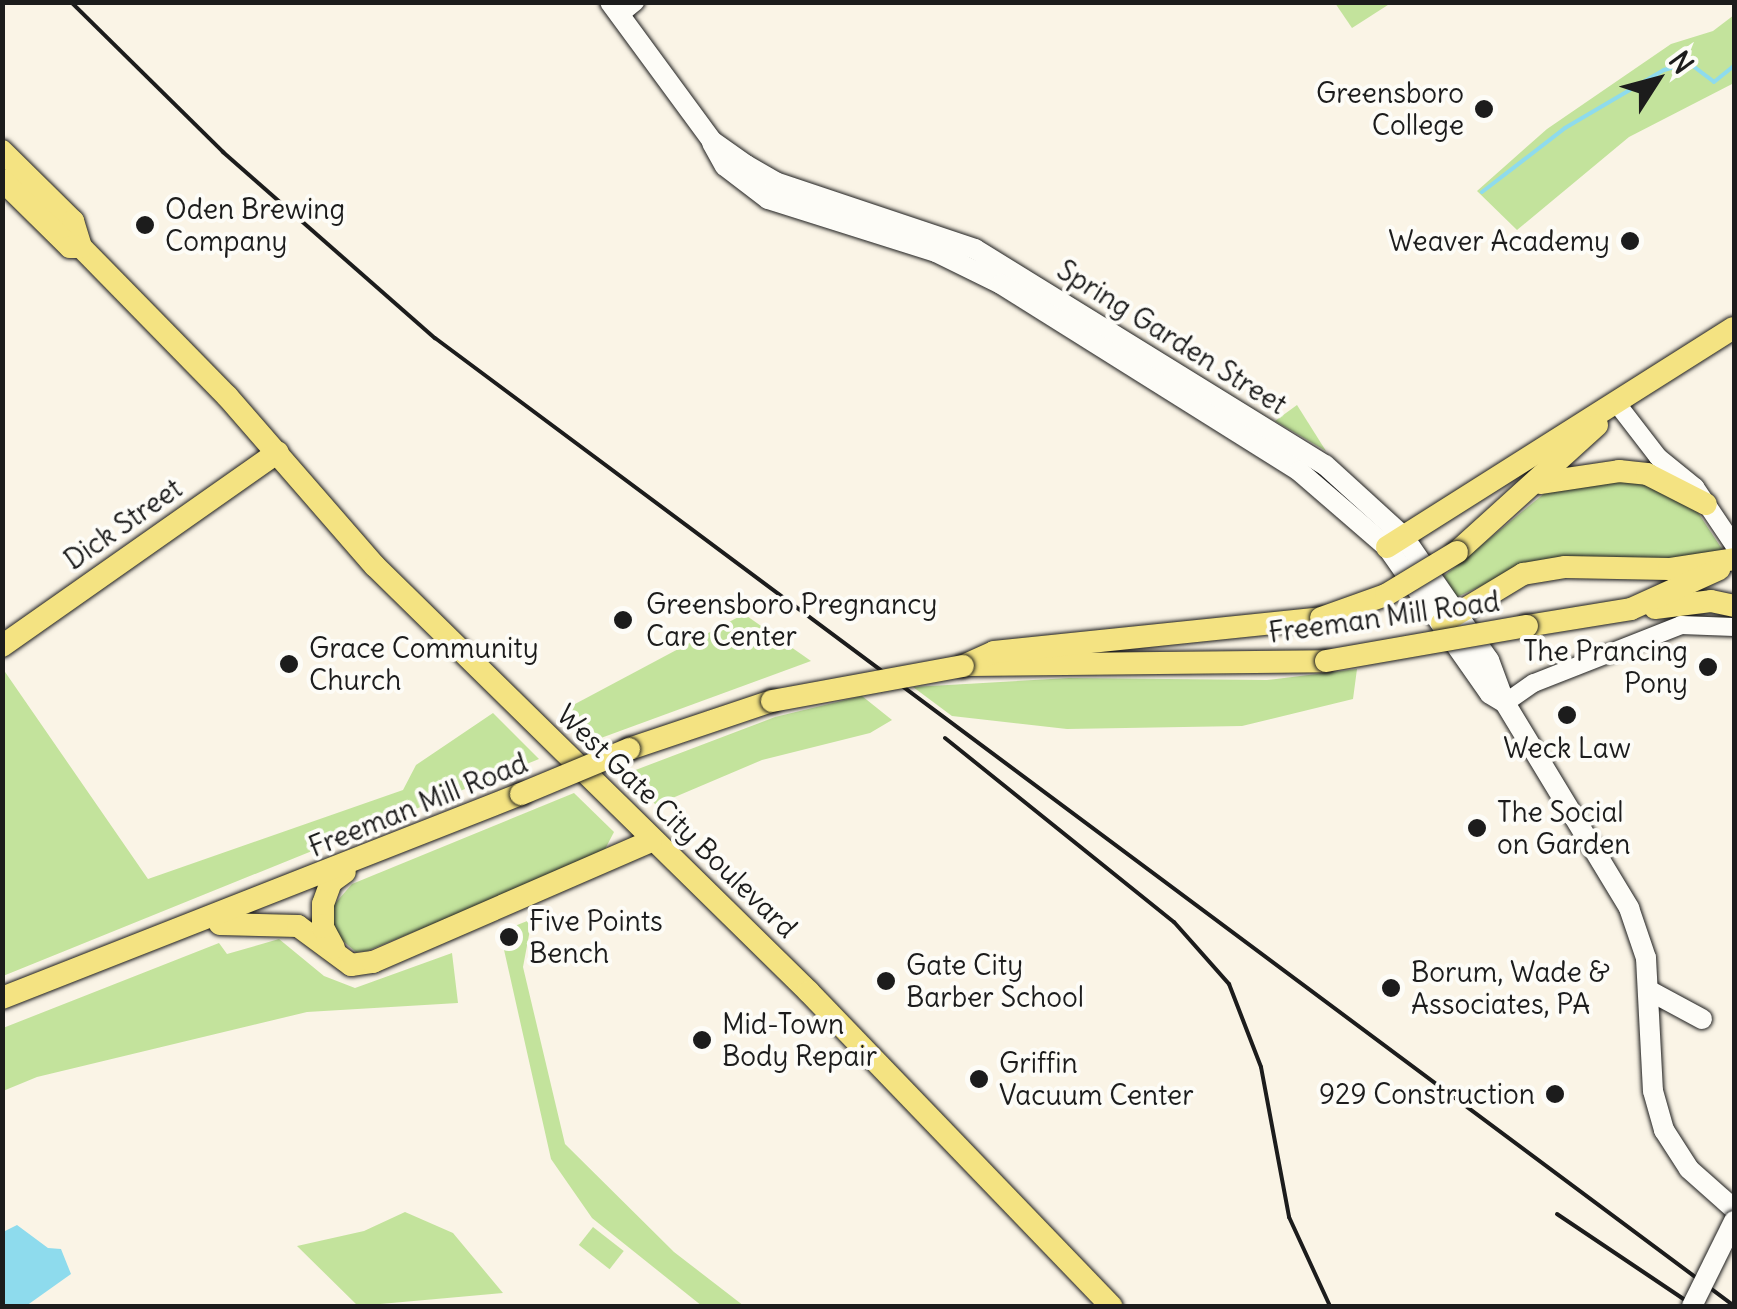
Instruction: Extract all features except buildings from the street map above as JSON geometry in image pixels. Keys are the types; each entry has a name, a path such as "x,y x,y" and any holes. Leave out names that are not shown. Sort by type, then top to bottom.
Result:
{"main road":[{"name":"Spring Garden Street","path":"622,7 712,141 775,182 991,258 1325,465 1395,542 1450,617 1490,694 1505,703 1628,908 1650,992 1653,1092 1664,1130 1689,1170 1734,1209"},
{"name":"West Gate City Boulevard","path":"2,151 73,221 81,247 278,452 388,579 651,841 810,992 1110,1306"},
{"name":"West Gate City Boulevard","path":"2,180 70,247 81,247"},
{"path":"1395,542 1618,405 1734,328"},
{"name":"Freeman Mill Road","path":"966,665 994,652 1321,618 1386,595 1457,552 1540,483 1618,405"},
{"name":"Dick Street","path":"2,646 278,452"},
{"path":"1540,483 1618,471 1647,474 1706,504"},
{"path":"1450,617 1523,574 1564,567 1669,569 1734,560"},
{"name":"Freeman Mill Road","path":"6,1002 357,863 629,749 772,701 966,665 1326,661 1631,609 1734,560"},
{"path":"1631,609 1711,601 1734,606"},
{"path":"201,925 298,926 351,964 373,962 578,878 651,841"},
{"path":"351,964 323,926 323,904 331,882 357,863"},
{"path":"1650,992 1702,1018"},
{"path":"1692,1306 1734,1221"}],"street":[{"path":"1618,405 1706,504 1734,545"},
{"path":"1505,703 1537,682 1681,625 1734,627"}],"green space":[{"path":"1335,3 1391,3 1352,28"},
{"path":"1734,15 1734,83 1629,137 1517,230 1477,191 1547,129 1671,44 1713,31"},
{"path":"1297,405 1326,451 1275,421"},
{"path":"1596,482 1639,482 1697,511 1722,549 1683,562 1529,564 1457,597 1444,576 1546,492"},
{"path":"744,614 811,661 590,742 560,712"},
{"path":"3,669 148,879 403,790 416,765 493,713 539,759 3,976"},
{"path":"1357,669 1353,699 1242,726 1067,729 952,716 913,687 1069,678 1267,680"},
{"path":"862,696 892,720 870,733 762,760 656,805 625,774 775,717"},
{"path":"574,793 614,832 602,855 367,951 356,952 335,934 332,907 352,884"},
{"path":"532,919 523,967 565,1144 674,1252 744,1306 702,1306 592,1218 551,1159 500,932"},
{"path":"279,939 324,976 355,988 452,953 458,1003 307,1012 37,1077 3,1091 3,1028 219,943 227,954"},
{"path":"405,1212 453,1233 503,1293 358,1306 297,1246 364,1231"},
{"path":"593,1227 624,1251 610,1269 579,1245"}],"water":[{"path":"17,1225 48,1248 61,1249 71,1274 26,1306 3,1306 3,1232"}],"waterway":[{"path":"1482,192 1565,128 1664,70 1689,63 1714,82 1734,66"}],"railway":[{"path":"71,2 223,152 435,338 1734,1306"},
{"path":"945,738 1174,922 1229,984 1261,1067 1289,1217 1330,1306"},
{"path":"1557,1214 1694,1306"}],"place":[{"name":"Greensboro College","path":"1484,109"},
{"name":"Oden Brewing Company","path":"145,225"},
{"name":"Weaver Academy","path":"1630,241"},
{"name":"Greensboro Pregnancy Care Center","path":"623,620"},
{"name":"Grace Community Church","path":"289,664"},
{"name":"The Prancing Pony","path":"1708,667"},
{"name":"Weck Law","path":"1567,715"},
{"name":"The Social on Garden","path":"1477,828"},
{"name":"Five Points Bench","path":"509,937"},
{"name":"Gate City Barber School","path":"886,981"},
{"name":"Borum, Wade & Associates, PA","path":"1391,988"},
{"name":"Mid-Town Body Repair","path":"702,1040"},
{"name":"Griffin Vacuum Center","path":"979,1079"},
{"name":"929 Construction","path":"1555,1094"}]}
